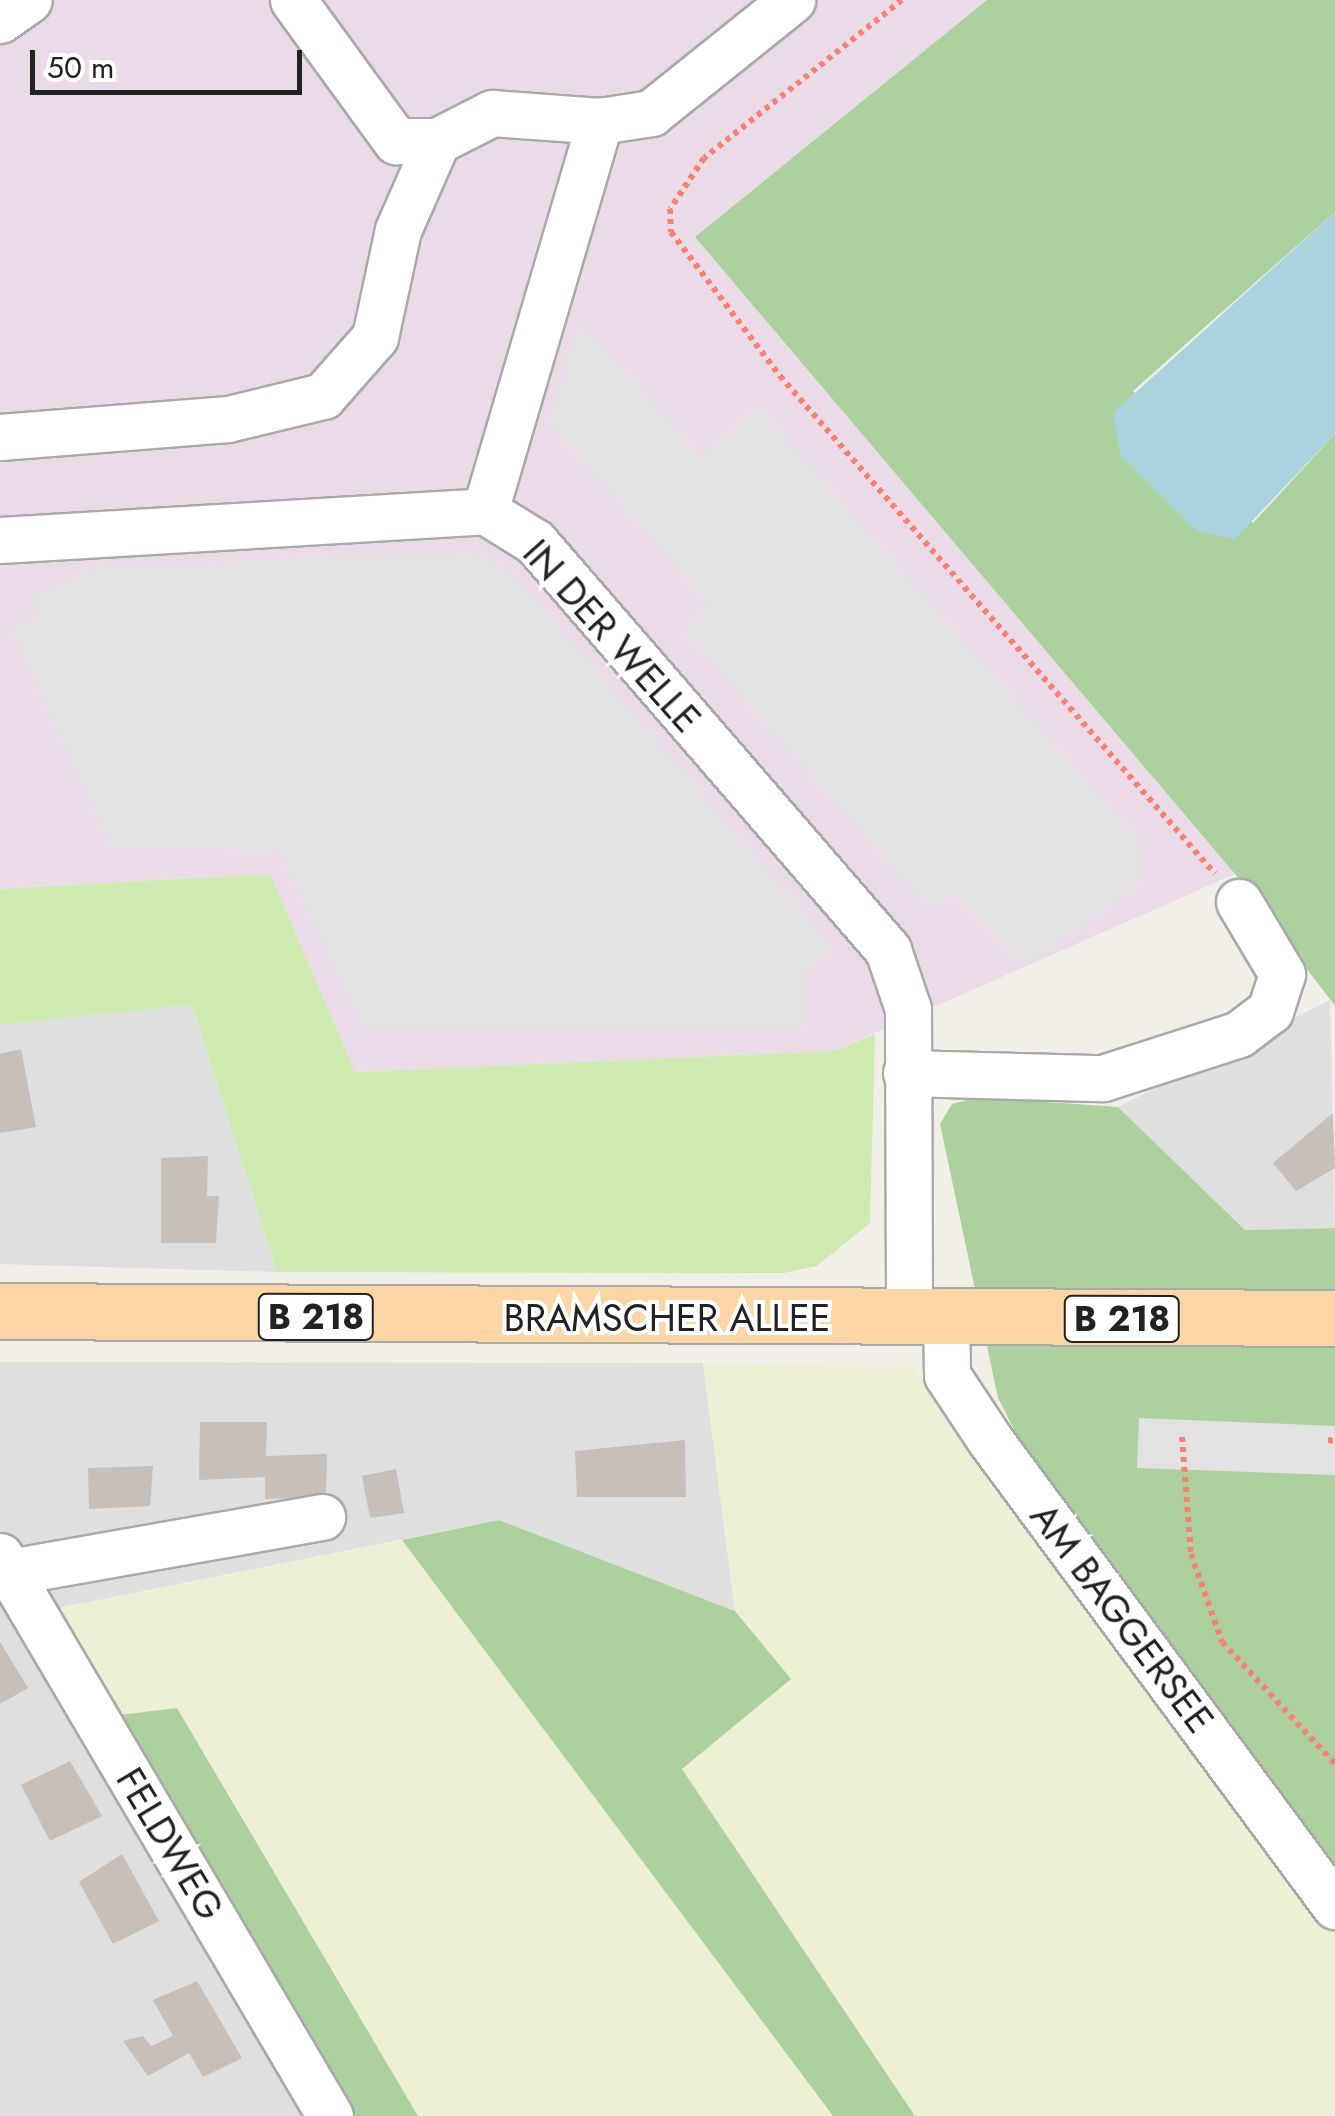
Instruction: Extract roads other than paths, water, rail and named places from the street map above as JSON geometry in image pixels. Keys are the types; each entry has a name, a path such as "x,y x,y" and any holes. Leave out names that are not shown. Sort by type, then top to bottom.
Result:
{"main road":[{"name":"BRAMSCHER ALLEE","path":"0,1310 1335,1318"}],"street":[{"path":"0,20 29,0"},
{"path":"293,0 396,141 437,141 492,112 600,120 650,113 792,0"},
{"path":"0,540 484,511 600,120"},
{"path":"0,437 228,419 322,396 375,337 398,230 437,141"},
{"name":"IN DER WELLE","path":"484,511 535,542 888,950 908,1009 906,1073 928,1316"},
{"path":"906,1073 1103,1078 1239,1034 1270,1010 1282,974 1239,902"},
{"name":"AM BAGGERSEE","path":"928,1316 948,1375 990,1440 1335,1906"},
{"name":"FELDWEG","path":"322,1517 5,1564 330,2116"}],"water":[{"path":"1335,212 1335,434 1235,539 1196,531 1120,455 1113,413"}]}
